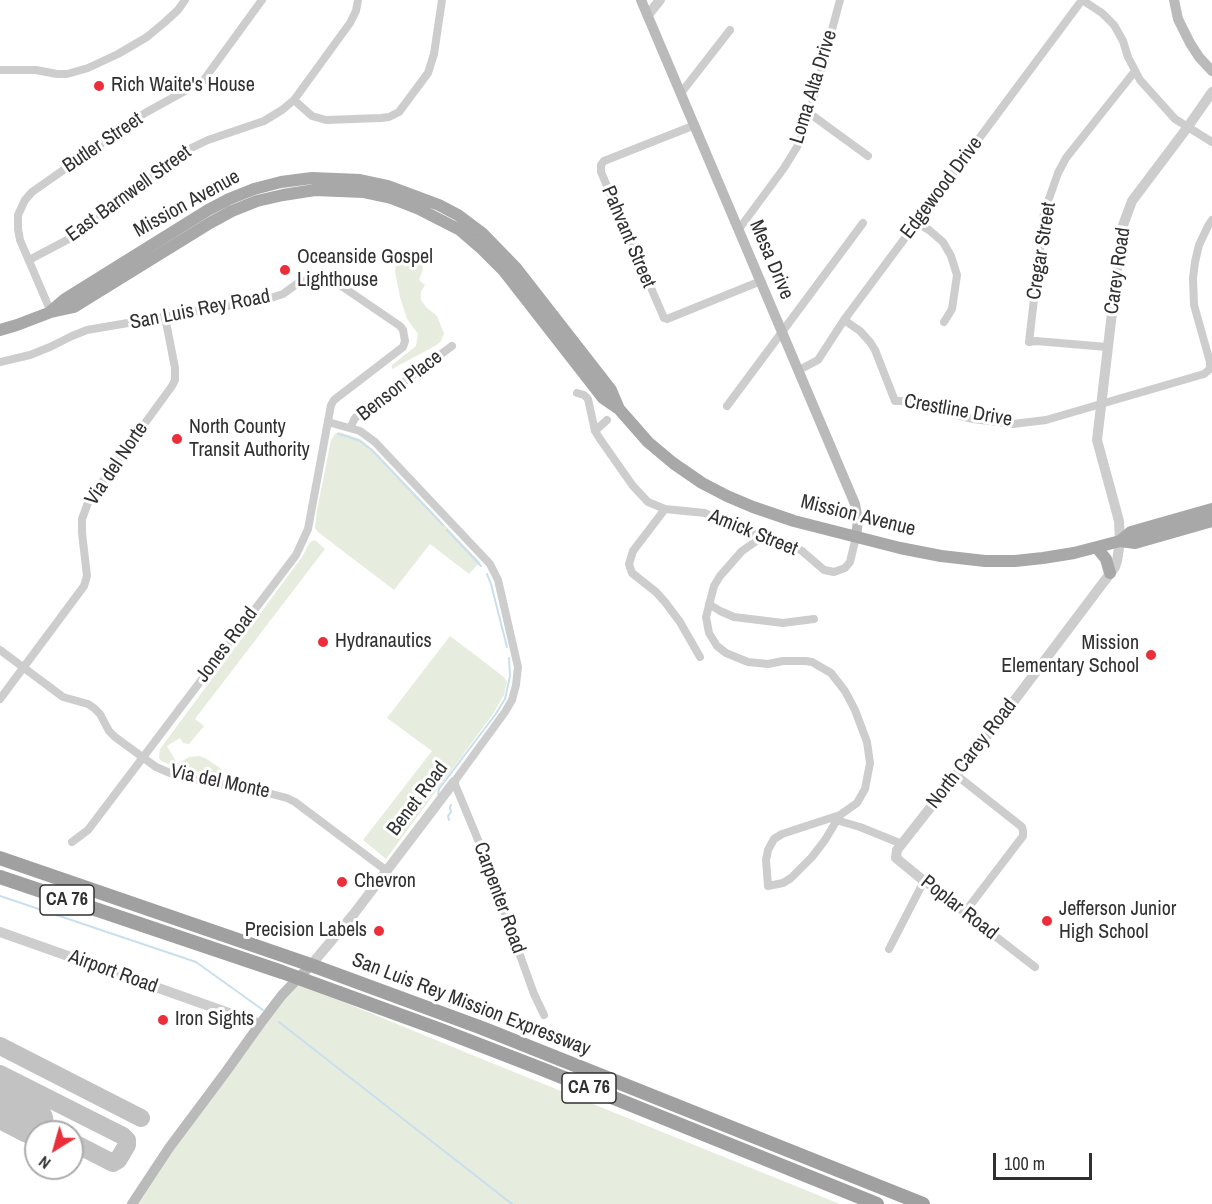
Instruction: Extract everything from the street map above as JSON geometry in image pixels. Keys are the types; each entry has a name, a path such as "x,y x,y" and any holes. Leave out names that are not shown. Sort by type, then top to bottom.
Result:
{"highway":[{"name":"San Luis Rey Mission Expressway","path":"0,858 482,1028 923,1204"},
{"name":"San Luis Rey Mission Expressway","path":"0,877 299,978 542,1069 878,1204"}],"main road":[{"name":"Mesa Drive","path":"641,0 855,504 858,520 856,537"},
{"path":"1174,0 1178,19 1190,43 1212,71"},
{"name":"Mission Avenue","path":"0,330 51,312 74,307 210,223 257,201 315,190 363,192 391,198 419,208 460,230 504,271 603,398 619,410 659,452 715,490 740,502 856,537 941,556 985,561 1015,561 1074,554 1120,541 1131,532 1212,509"},
{"name":"Mission Avenue","path":"1120,541 1135,543 1212,521"},
{"path":"1097,548 1106,559 1110,573"},
{"name":"Benet Road","path":"132,1204 260,1024 282,995 311,966"}],"street":[{"path":"0,70 36,70 67,74 88,68 147,37 178,10 185,0"},
{"name":"Butler Street","path":"51,312 20,240 18,215 25,200 32,192 146,113 203,81 262,0"},
{"name":"East Barnwell Street","path":"29,260 67,240 187,150 208,140 264,121 282,110 294,100 350,22 356,11 358,0"},
{"path":"294,100 312,116 326,120 381,118 399,112 428,73 434,54 442,0"},
{"path":"648,15 660,0"},
{"name":"Loma Alta Drive","path":"739,229 784,168 806,126 840,0"},
{"path":"1082,0 1102,13 1114,25 1140,80 1175,119 1212,142"},
{"name":"Edgewood Drive","path":"799,370 818,360 844,320 1082,0"},
{"path":"681,93 730,30"},
{"name":"Cregar Street","path":"1107,347 1029,342 1044,213 1058,173 1066,158 1135,71"},
{"name":"Carey Road","path":"1101,405 1122,228 1132,201 1212,92"},
{"path":"809,113 868,156"},
{"name":"Pahvant Street","path":"695,124 604,161 600,172 664,318 667,319 761,281"},
{"name":"Crestline Drive","path":"844,320 860,331 870,342 895,401 973,419 1012,424 1046,420 1204,374 1210,369 1194,305 1193,278 1199,245 1212,220"},
{"path":"916,222 943,242 951,256 957,275 952,309 944,322"},
{"path":"727,406 863,223"},
{"name":"San Luis Rey Road","path":"0,362 30,355 87,330 268,299 283,294 298,283 314,278 327,278 337,282 400,326 405,341 403,347 334,400 328,422"},
{"name":"Via del Norte","path":"0,699 84,586 87,576 82,519 89,500 175,380 175,368 165,317"},
{"name":"Benson Place","path":"350,428 356,418 452,346"},
{"name":"Amick Street","path":"577,393 588,399 595,431 633,486 648,502 665,509 705,513 737,528 787,543 802,551 825,570 834,573 845,568 850,562 856,537"},
{"name":"North Carey Road","path":"902,844 1014,700 1117,561 1120,541 1119,521 1097,440 1101,405"},
{"path":"595,431 607,420"},
{"name":"Benet Road","path":"311,966 387,871 506,712 516,685 518,667 498,580 490,564 375,442 360,431 328,422"},
{"name":"Jones Road","path":"72,842 88,830 296,555 308,529 328,422"},
{"path":"665,509 633,551 629,564 632,573 656,592 675,615 700,657"},
{"path":"765,535 742,551 714,586 706,616 709,633 717,646 726,654 748,662 768,664 805,661 812,662 831,673 845,691 855,710 867,742 870,763 865,789 857,803 838,818 825,840 798,871 783,883 768,886 766,860 768,850 774,838 782,834 838,818 902,844"},
{"path":"709,604 734,617 783,623 814,619"},
{"name":"Via del Monte","path":"0,650 63,697 94,708 109,731 156,767 189,778 287,798 387,871"},
{"path":"955,774 1022,827 1023,831 1023,836 965,912"},
{"name":"Carpenter Road","path":"454,782 477,837 534,994 544,1014"},
{"name":"Poplar Road","path":"902,844 897,850 896,858 1035,967"},
{"path":"889,949 924,881"},
{"name":"Airport Road","path":"0,932 260,1024"}],"green space":[{"path":"402,257 422,262 423,269 419,280 425,285 421,292 421,300 437,316 444,333 441,341 435,346 392,369 392,365 416,346 418,334 407,319 400,297 395,272 396,263"},
{"path":"339,432 360,439 372,449 480,562 469,574 430,544 394,590 318,532 315,528 317,510 331,440"},
{"path":"315,540 325,549 195,719 204,726 189,744 183,743 180,738 167,746 177,763 189,757 199,756 219,767 224,775 181,769 161,761 160,749 302,557 310,542"},
{"path":"450,636 504,677 507,682 504,695 493,714 386,859 363,840 432,751 387,718"},
{"path":"295,982 482,1059 840,1204 132,1204"}],"waterway":[{"path":"338,434 360,441 372,450 443,525"},
{"path":"447,530 481,566"},
{"path":"487,574 507,647"},
{"path":"438,794 439,789 505,699 510,676 509,658"},
{"path":"449,820 451,805"},
{"path":"0,896 196,962 263,1010"},
{"path":"279,1022 512,1204"}],"taxiway":[{"path":"0,1046 141,1118"},
{"path":"0,1074 127,1140 127,1145 118,1160 113,1163 84,1148"},
{"path":"0,1104 12,1102 23,1090 30,1089"}],"runway":[{"path":"0,1105 29,1120"}],"place":[{"name":"Rich Waite's House","path":"99,86"},
{"name":"Oceanside Gospel Lighthouse","path":"285,270"},
{"name":"North County Transit Authority","path":"177,439"},
{"name":"Hydranautics","path":"323,642"},
{"name":"Mission Elementary School","path":"1151,655"},
{"name":"Chevron","path":"342,882"},
{"name":"Jefferson Junior High School","path":"1047,921"},
{"name":"Precision Labels","path":"379,931"},
{"name":"Iron Sights","path":"163,1020"}]}
